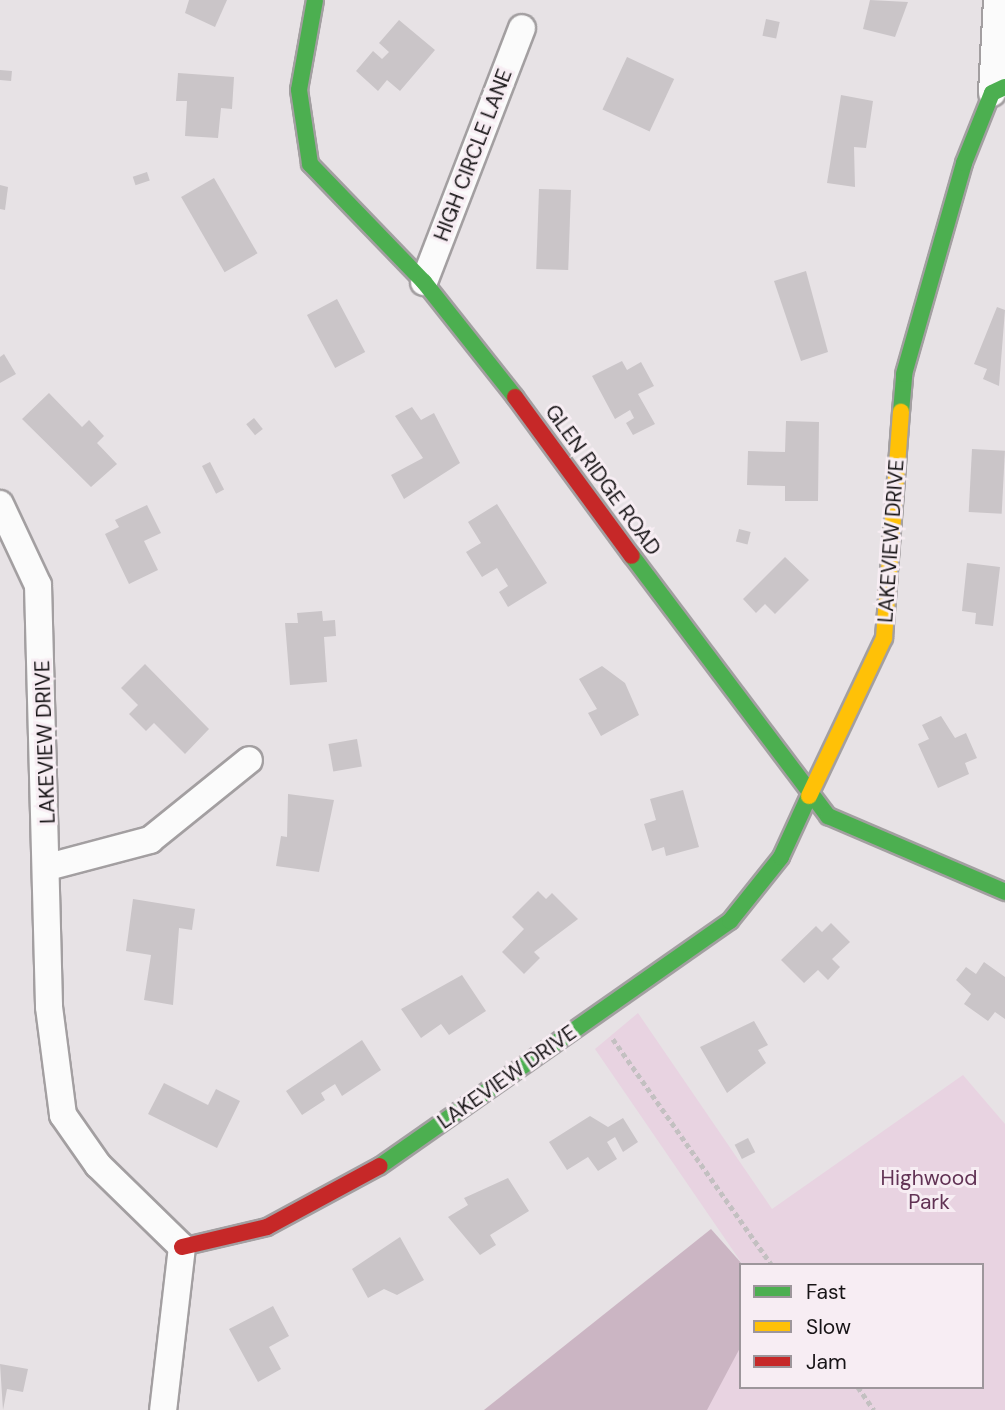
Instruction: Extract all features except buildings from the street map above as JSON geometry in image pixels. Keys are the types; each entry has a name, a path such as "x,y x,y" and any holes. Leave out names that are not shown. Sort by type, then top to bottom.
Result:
{"street":[{"name":"GLEN RIDGE ROAD","path":"315,0 299,90 310,164 424,282 809,797 828,816 1005,892"},
{"path":"997,0 999,90"},
{"name":"HIGH CIRCLE LANE","path":"424,282 522,28"},
{"name":"LAKEVIEW DRIVE","path":"0,504 38,585 48,867 49,1007 63,1115 98,1165 182,1247 267,1227 365,1176 730,921 781,857 884,638 904,374 964,163 999,90"},
{"path":"48,867 150,840 249,760"},
{"path":"163,1410 182,1247"}],"path":[{"path":"596,1015 771,1263"},
{"path":"859,1389 874,1410"}],"green space":[{"name":"Highwood Park","path":"638,1013 772,1209 963,1075 1005,1124 1005,1410 538,1410 739,1267 739,1389 984,1389 984,1263 742,1263 595,1049"}],"shaded area":[{"path":"711,1229 741,1263 739,1263 739,1350 707,1410 484,1410"}],"traffic: fast":[{"path":"315,0 299,90 310,164 424,282 515,397"},
{"path":"901,412 904,374 964,163 992,93 1005,87"},
{"path":"632,556 828,816 1005,892"},
{"path":"380,1166 730,921 781,857 809,796"}],"traffic: slow":[{"path":"809,796 884,638 901,412"}],"traffic: jam":[{"path":"515,397 632,556"},
{"path":"182,1247 267,1227 380,1166"}]}
